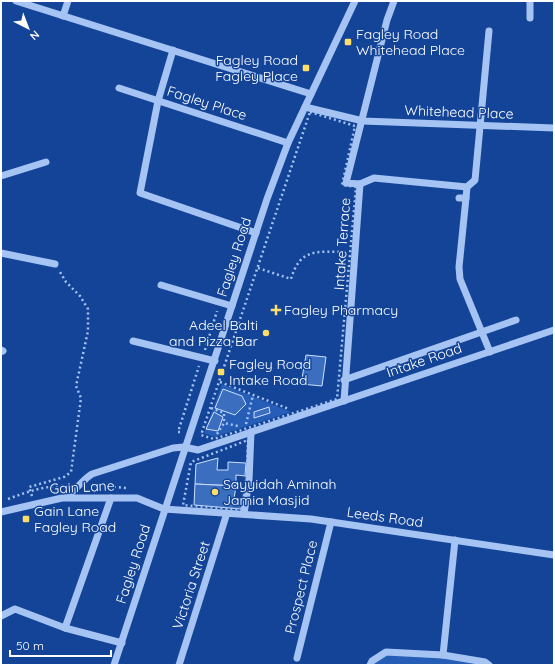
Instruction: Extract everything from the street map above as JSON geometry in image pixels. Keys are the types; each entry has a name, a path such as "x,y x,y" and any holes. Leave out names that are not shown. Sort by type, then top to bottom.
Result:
{"street":[{"path":"16,1 311,94"},
{"path":"64,16 68,1"},
{"name":"Fagley Road","path":"114,665 184,447 215,362 256,233 288,144 355,1"},
{"path":"394,1 387,20 363,121 346,182 360,184 374,178 467,187"},
{"path":"530,1 530,18"},
{"path":"489,31 475,180 467,187 462,198 459,267 460,279 490,352"},
{"path":"173,50 158,101 140,193 256,233"},
{"name":"Fagley Place","path":"119,88 288,144"},
{"name":"Whitehead Place","path":"305,107 363,121 554,128"},
{"path":"1,176 46,162"},
{"name":"Intake Terrace","path":"344,401 344,380 353,252 360,184"},
{"path":"1,253 55,264"},
{"path":"161,285 232,306"},
{"name":"Intake Road","path":"344,380 516,320"},
{"name":"Intake Road","path":"62,498 74,492 85,479 92,474 173,448 184,447 198,450 248,430 299,413 344,401 554,330"},
{"path":"133,341 215,362"},
{"path":"245,514 250,480 248,430"},
{"name":"Gain Lane","path":"1,512 62,498 137,498 164,508"},
{"path":"65,628 111,498"},
{"name":"Leeds Road","path":"164,508 331,522 554,555"},
{"name":"Victoria Street","path":"179,665 227,513"},
{"name":"Prospect Place","path":"297,658 331,522"},
{"path":"443,655 455,540"},
{"path":"1,616 16,609 65,628 122,643"},
{"path":"370,665 372,661 386,652 443,655 485,662 489,665"}],"path":[{"path":"310,112 355,126 342,184 356,187 353,252 337,399 248,430 214,439 202,435 310,112"},
{"path":"246,264 291,279 296,265 303,257 315,252 353,252"},
{"path":"34,504 29,487 64,477 71,472 81,398 76,386 88,331 88,309 80,296 66,282 55,264"},
{"path":"220,382 299,413"},
{"path":"248,430 253,395"},
{"path":"211,408 224,413 224,423"},
{"path":"248,440 247,473 242,510 183,505 191,462 248,440"},
{"path":"245,514 252,469"},
{"path":"5,500 30,490 49,485 81,485"}],"shaded area":[{"path":"222,384 291,412 214,437 204,433"},
{"path":"386,652 443,655 489,665 370,665"}],"building":[{"path":"306,355 326,357 322,386 301,384"},
{"path":"223,389 242,396 246,404 235,415 215,408"},
{"path":"269,407 270,413 254,418 254,412"},
{"path":"214,412 223,417 218,431 206,429"},
{"path":"218,458 217,470 228,470 228,462 246,463 245,476 236,475 236,486 195,484 196,464"},
{"name":"Sayyidah Aminah Jamia Masjid","path":"195,484 236,486 234,499 243,499 241,509 194,505"}],"place":[{"name":"Fagley Road Whitehead Place","path":"348,42"},
{"name":"Fagley Road Fagley Place","path":"306,68"},
{"name":"Fagley Pharmacy","path":"276,310"},
{"name":"Adeel Balti and Pizza Bar","path":"266,333"},
{"name":"Fagley Road Intake Road","path":"221,372"},
{"name":"Sayyidah Aminah Jamia Masjid","path":"215,492"},
{"name":"Gain Lane Fagley Road","path":"26,519"}]}
